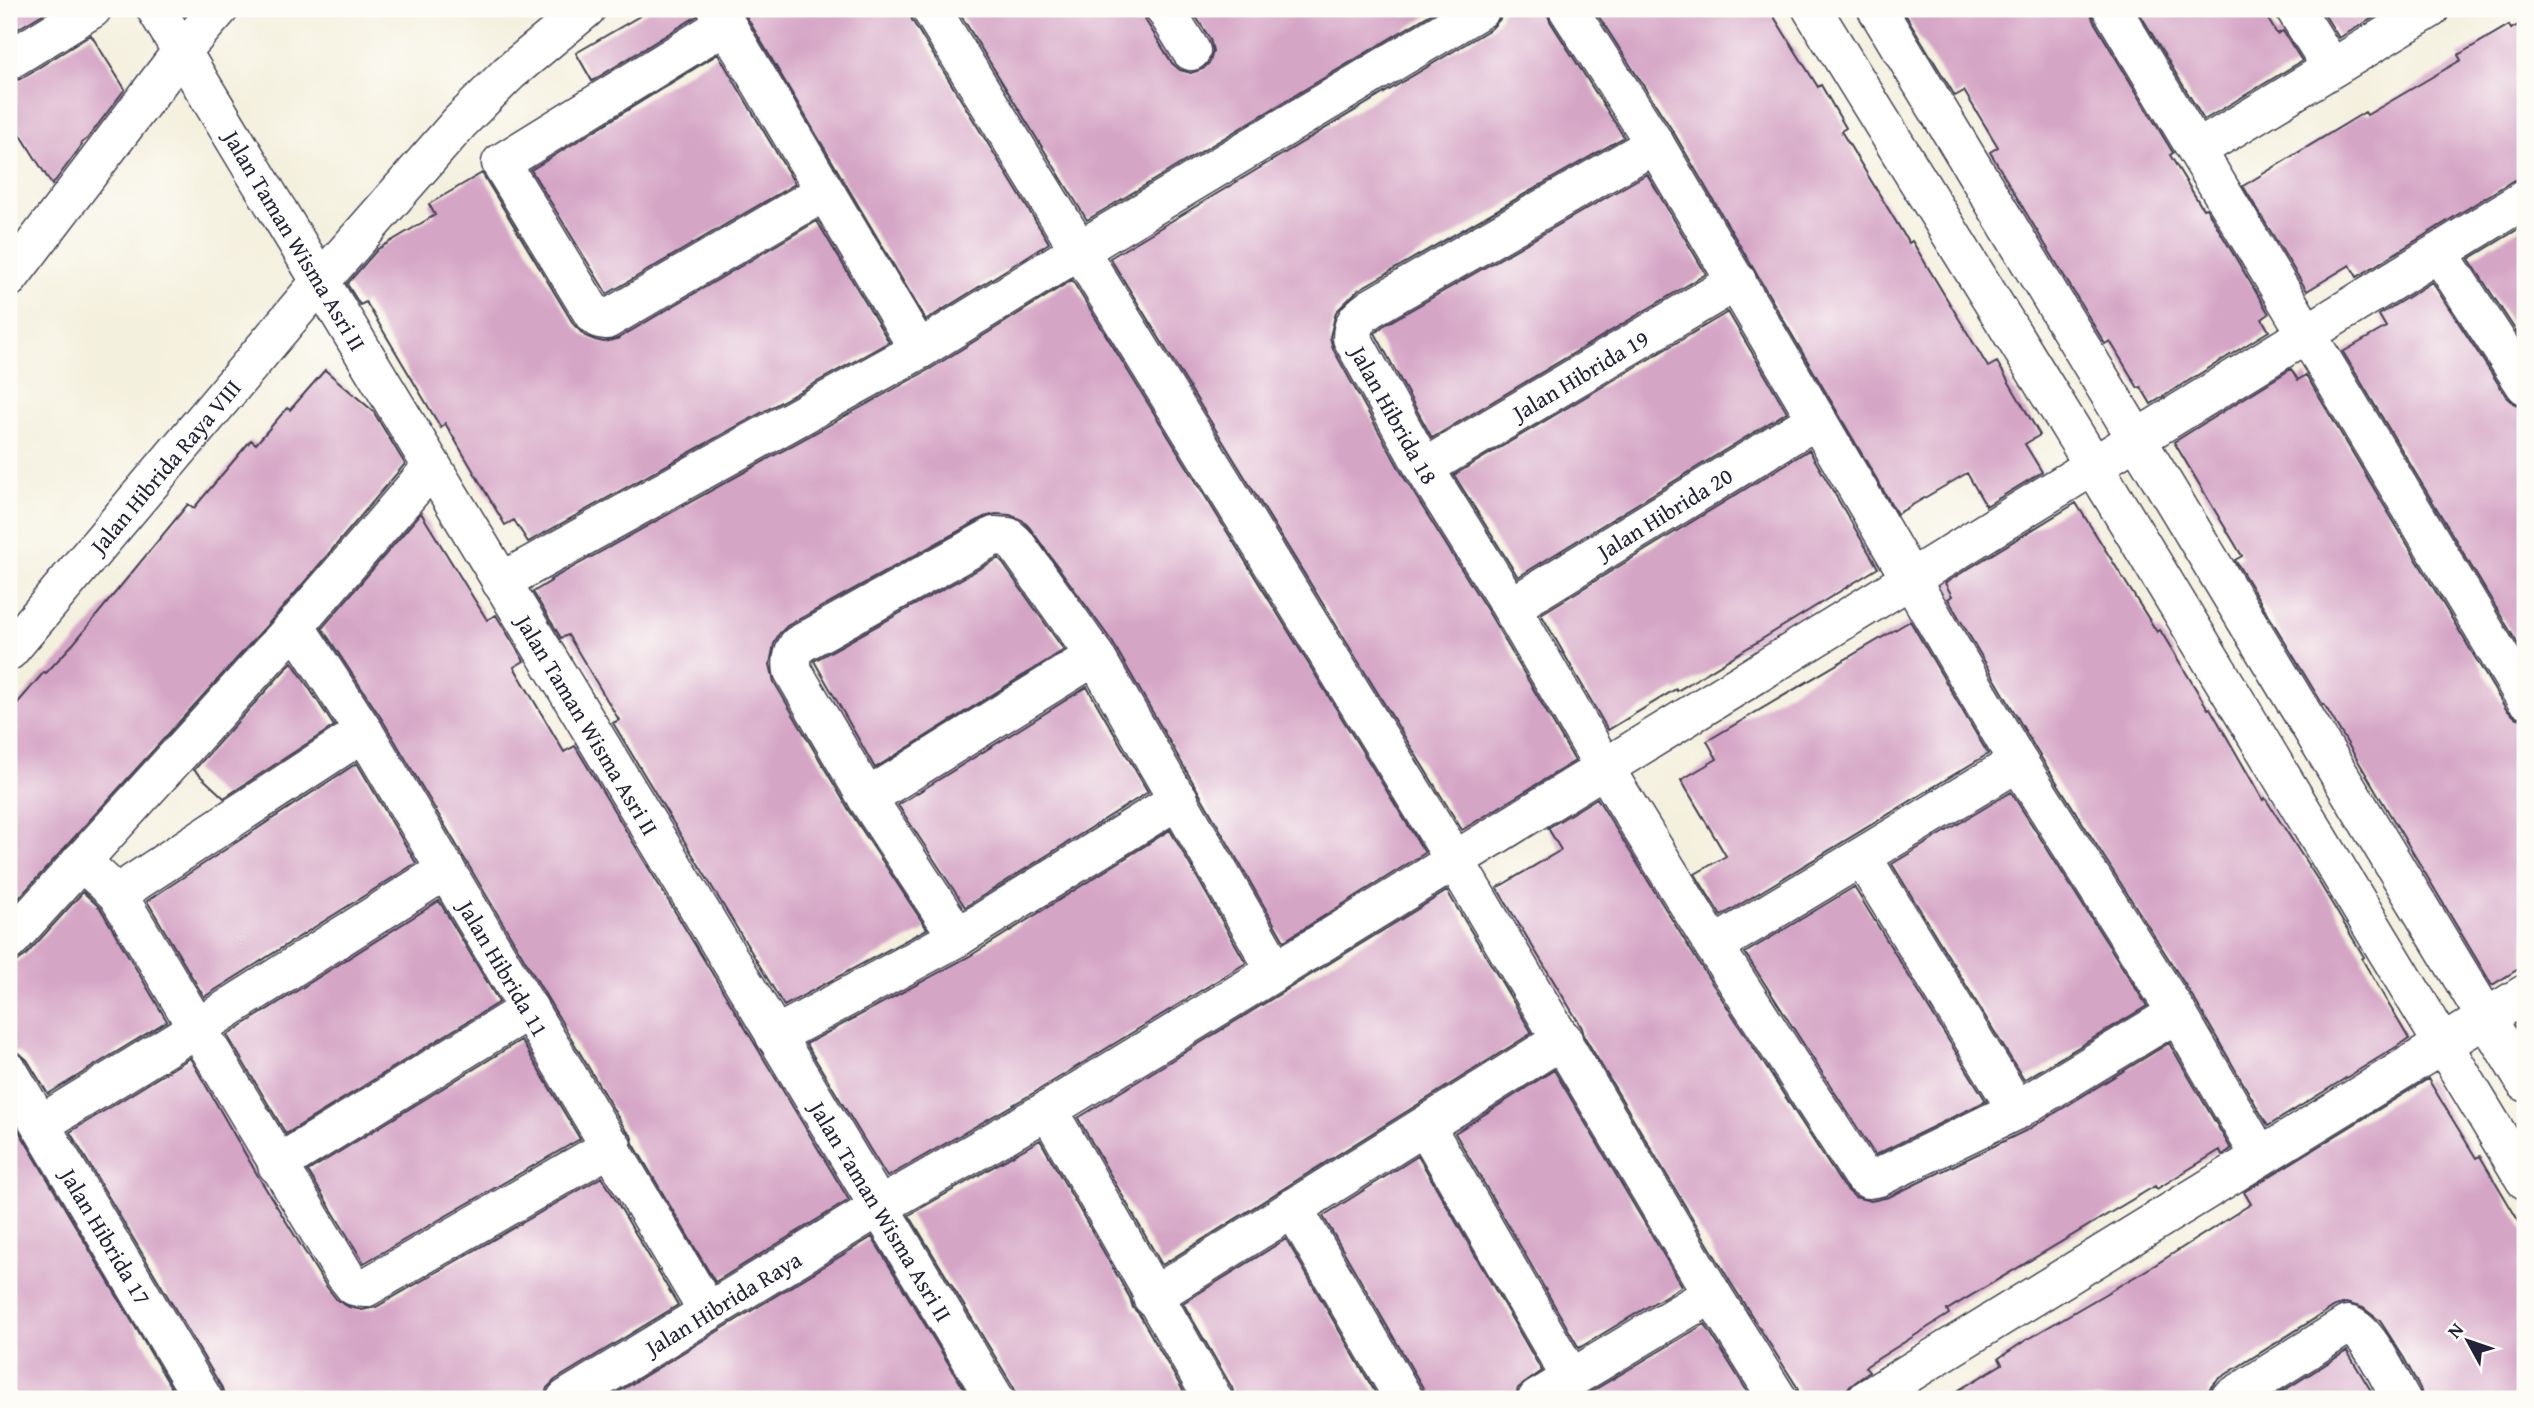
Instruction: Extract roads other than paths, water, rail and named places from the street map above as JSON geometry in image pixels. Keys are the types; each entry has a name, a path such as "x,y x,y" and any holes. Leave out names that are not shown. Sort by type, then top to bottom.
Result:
{"street":[{"path":"9,60 92,9"},
{"name":"Jalan Taman Wisma Asri II","path":"156,9 995,1399"},
{"path":"9,278 181,52 219,9"},
{"name":"Jalan Hibrida Raya VIII","path":"9,651 320,282 460,122 509,73 586,9"},
{"path":"931,9 1454,859 1777,1399"},
{"path":"1165,9 1191,51"},
{"path":"502,582 919,350 1480,9"},
{"path":"1568,9 1656,144 2018,762 2177,1013 2260,1156"},
{"path":"1812,9 2094,466 2525,1180"},
{"path":"1877,9 2525,1082"},
{"path":"2112,9 2525,698"},
{"path":"2295,9 2332,68"},
{"path":"2197,150 2430,9"},
{"path":"501,163 722,16 919,350"},
{"path":"460,122 501,163 593,314 599,319 606,320 824,192"},
{"name":"Jalan Hibrida 18","path":"1656,144 1371,308 1356,319 1352,338 1424,468 1511,607 1605,769 1714,946 1861,1174 1868,1179 1879,1177 2017,1110"},
{"name":"Jalan Hibrida Raya","path":"566,1399 879,1207 1048,1110 1276,971 2525,199"},
{"path":"2439,253 2525,385"},
{"name":"Jalan Hibrida 19","path":"1424,468 1737,281"},
{"name":"Jalan Hibrida 20","path":"1511,607 1817,419"},
{"path":"9,941 295,626 432,467"},
{"path":"958,937 867,798 793,671 793,653 798,645 994,536 1001,535 1015,543 1094,656 1276,971"},
{"name":"Jalan Hibrida 11","path":"295,626 364,732 612,1146 708,1312"},
{"path":"867,798 1094,656"},
{"path":"117,894 364,732"},
{"path":"1714,946 2018,762"},
{"path":"775,1036 958,937 1179,799"},
{"path":"1862,857 2017,1110 2177,1013"},
{"path":"81,861 117,894 348,1281 359,1289 612,1146"},
{"path":"41,1124 446,870"},
{"path":"1867,1399 2525,993"},
{"path":"277,1165 529,1009"},
{"path":"1152,1297 1563,1039"},
{"name":"Jalan Hibrida 17","path":"9,1072 203,1399"},
{"path":"1048,1110 1152,1297 1213,1399"},
{"path":"1426,1127 1572,1378"},
{"path":"1293,1208 1404,1399"},
{"path":"1537,1399 1712,1294"},
{"path":"2229,1399 2347,1325 2359,1330 2371,1346 2400,1399"}]}
